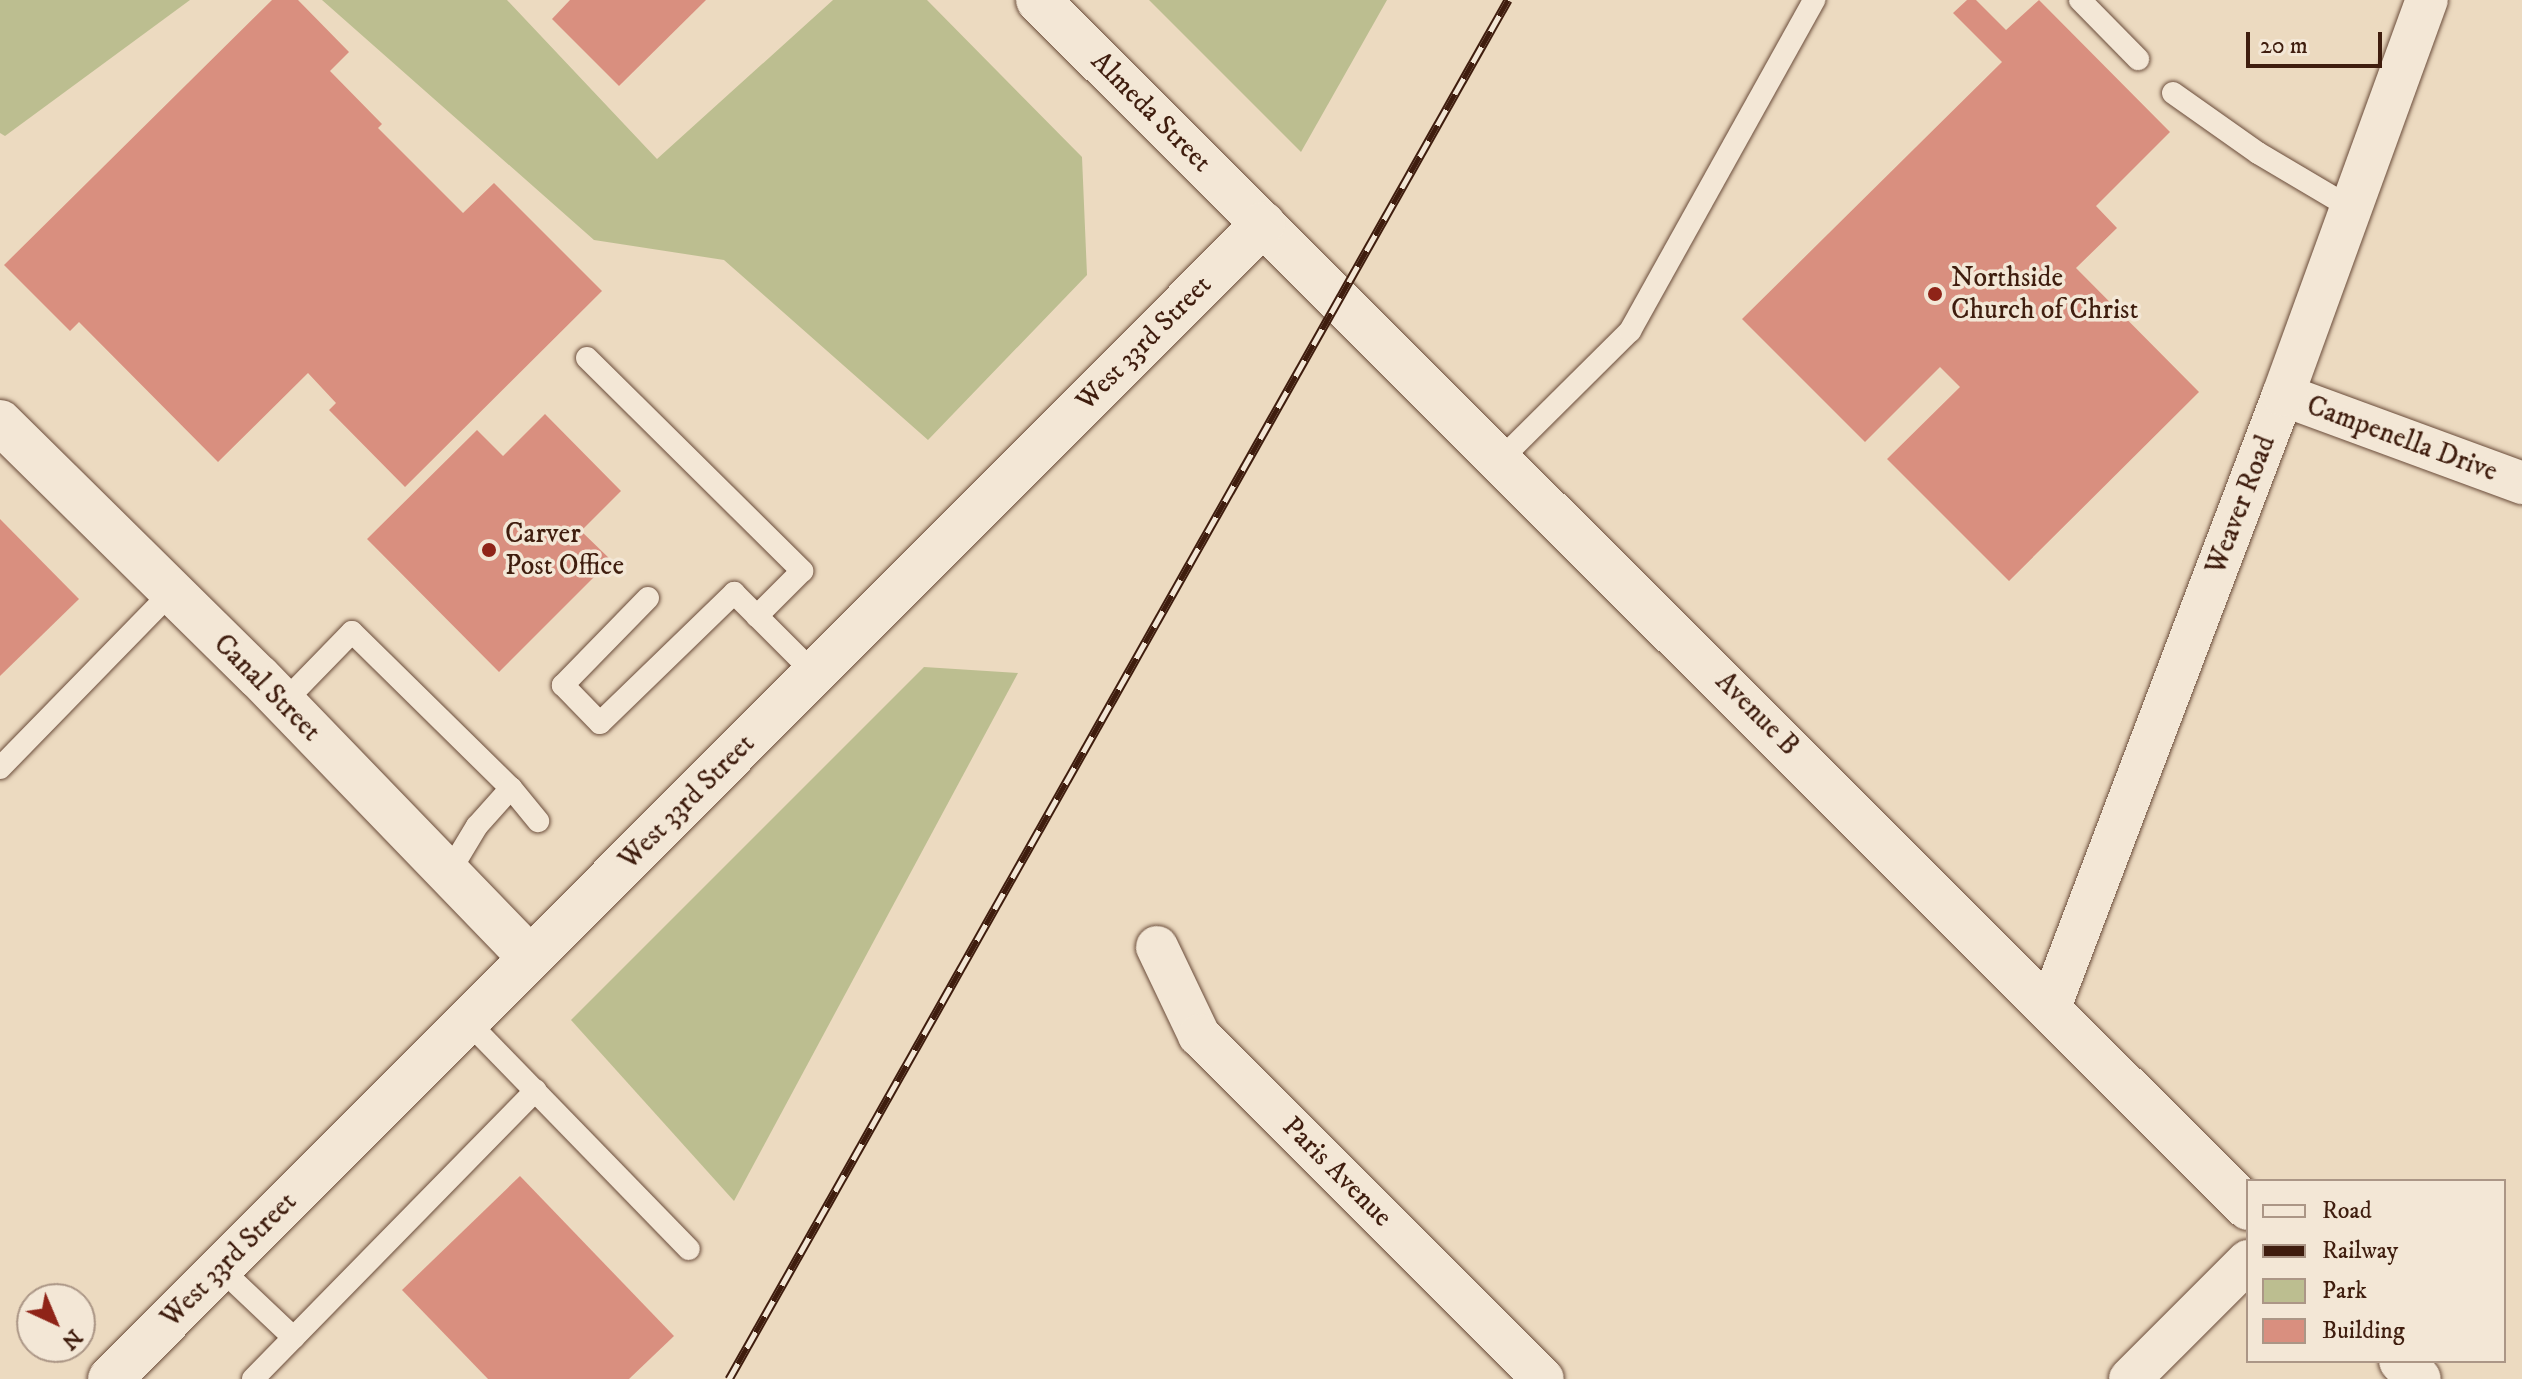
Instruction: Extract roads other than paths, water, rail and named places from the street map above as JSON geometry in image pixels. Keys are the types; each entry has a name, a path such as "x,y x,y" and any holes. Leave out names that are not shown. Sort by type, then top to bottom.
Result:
{"street":[{"name":"Almeda Street","path":"1038,0 1263,224"},
{"name":"Weaver Road","path":"2050,1007 2283,395 2427,0"},
{"name":"Avenue B","path":"1263,224 2246,1206"},
{"name":"West 33rd Street","path":"110,1379 1263,224"},
{"name":"Campenella Drive","path":"2283,395 2522,483"},
{"name":"Canal Street","path":"0,422 283,703 530,958"},
{"name":"Paris Avenue","path":"1157,947 1199,1035 1543,1379"},
{"path":"2130,1379 2246,1263"},
{"path":"2403,1363 2419,1379"}],"lane":[{"path":"1501,459 1630,331 1754,113 1814,0"},
{"path":"2080,0 2138,59"},
{"path":"2173,93 2258,153 2351,208"},
{"path":"587,358 802,571 757,616"},
{"path":"0,768 172,592"},
{"path":"648,598 563,685 600,723 734,593 816,675"},
{"path":"283,703 352,632 511,788 538,821"},
{"path":"448,874 477,826 511,788"},
{"path":"467,1021 689,1249"},
{"path":"253,1379 536,1090"},
{"path":"221,1269 294,1338"}],"railway":[{"path":"729,1379 1508,0"}],"place":[{"name":"Northside Church of Christ","path":"1935,294"},
{"name":"Carver Post Office","path":"489,550"}]}
